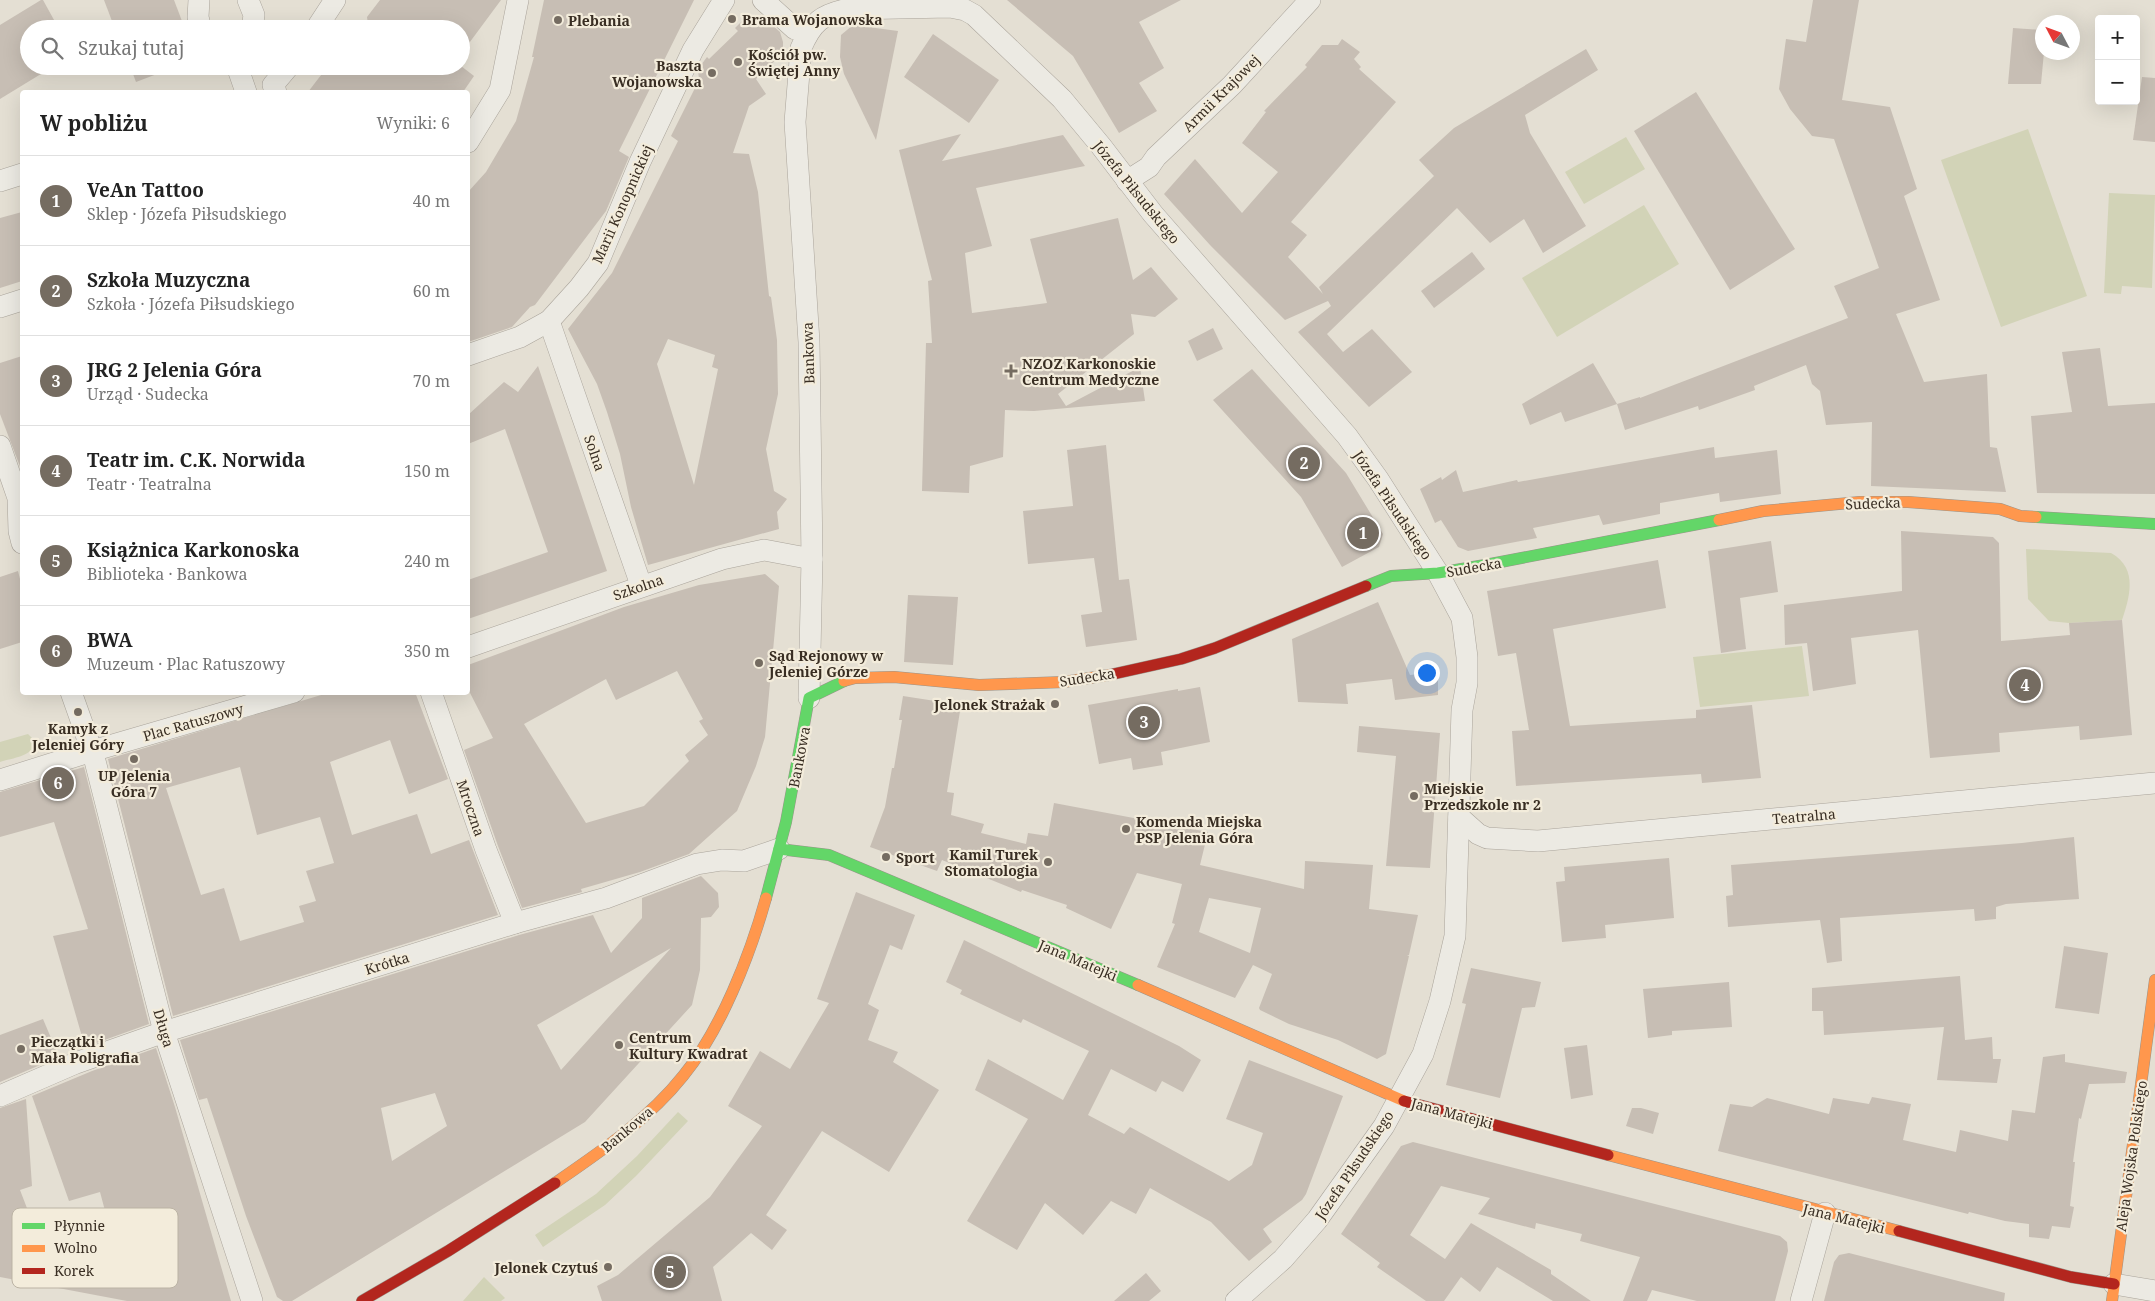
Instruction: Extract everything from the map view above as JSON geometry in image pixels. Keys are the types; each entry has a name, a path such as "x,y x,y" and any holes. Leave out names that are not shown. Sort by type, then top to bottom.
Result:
{"street":[{"path":"199,0 199,20"},
{"path":"248,0 254,15 253,20"},
{"path":"322,20 335,0"},
{"path":"470,139 500,90 518,0"},
{"name":"Marii Konopnickiej","path":"470,354 520,337 549,321 579,288 598,263 640,162 689,59 724,0"},
{"path":"763,0 800,33"},
{"name":"Armii Krajowej","path":"1127,181 1149,167 1156,157 1232,85 1310,0"},
{"name":"Józefa Piłsudskiego","path":"800,33 824,16 836,11 849,9 923,4 964,10 974,15 1062,99 1153,214 1347,436 1406,520 1462,618 1467,657 1467,683 1462,710 1455,936 1440,1001 1423,1054 1419,1065 1384,1126 1317,1220 1283,1259 1236,1301"},
{"name":"Bankowa","path":"362,1301 376,1298 550,1188 590,1160 660,1100 682,1077 702,1051 737,983 755,933 779,849 810,698 812,559 809,342 795,122 802,48 800,33"},
{"path":"240,75 245,90"},
{"path":"275,90 273,84 281,75"},
{"path":"0,180 20,175"},
{"path":"0,307 20,301"},
{"name":"Solna","path":"549,321 641,585"},
{"path":"3,455 20,535"},
{"name":"Sudecka","path":"810,698 840,682 855,678 894,677 979,685 1025,684 1073,681 1147,667 1215,648 1294,614 1392,576 1438,573 1763,511 1852,503 1917,503 2000,509 2020,516 2155,524"},
{"name":"Szkolna","path":"470,646 641,585 722,559 764,550 812,559"},
{"path":"72,695 92,751"},
{"name":"Plac Ratuszowy","path":"0,780 284,695"},
{"name":"Mroczna","path":"432,695 486,850 515,923"},
{"name":"Długa","path":"92,751 164,1032 252,1301"},
{"name":"Teatralna","path":"1459,817 1478,834 1487,838 1538,841 2155,783"},
{"name":"Krótka","path":"0,1096 76,1063 164,1032 515,923 606,898 697,864 722,860 744,861 779,849"},
{"name":"Jana Matejki","path":"779,849 829,855 1191,1007 1398,1099 1825,1213 2071,1276 2113,1293 2155,1291"},
{"name":"Aleja Wojska Polskiego","path":"2113,1293 2155,980"},
{"path":"1801,1301 1825,1213"}],"green space":[{"path":"2028,129 2087,296 2001,327 1941,160"},
{"path":"1626,137 1645,169 1584,204 1565,172"},
{"path":"2109,193 2155,195 2152,288 2122,286 2121,294 2104,293"},
{"path":"1644,205 1679,264 1557,337 1522,278"},
{"path":"2026,549 2111,553 2120,559 2125,566 2130,583 2122,620 2069,623 2049,621 2028,599"},
{"path":"1802,646 1809,696 1700,707 1693,657"},
{"path":"28,734 35,741 31,750 22,756 0,762 0,742"},
{"path":"678,1112 688,1121 636,1176 605,1205 543,1247 535,1235 596,1194 637,1156"},
{"path":"484,1277 505,1298 501,1301 463,1301"}],"building":[{"path":"41,0 43,0 54,20 20,20 20,75 39,75 0,99 0,25"},
{"path":"104,0 174,0 182,20 112,20"},
{"path":"380,0 501,0 470,42 470,20 367,20 367,17"},
{"path":"544,0 694,0 619,151 629,157 606,211 535,305 530,307 512,327 470,341 470,190 486,172 516,121 534,57 532,57"},
{"path":"1007,0 1181,0 1139,22 1164,68 1139,83 1157,111 1119,133 1073,56"},
{"path":"1813,0 1859,0 1842,100 1890,107 1917,189 1904,196 1940,300 1896,314 1924,382 1987,374 1990,447 1997,448 2006,492 1871,486 1872,422 1826,425 1820,391 1812,384 1806,365 1754,386 1755,390 1699,410 1698,406 1625,430 1617,404 1640,398 1848,318 1834,286 1879,268 1834,139 1812,136 1790,109 1779,89 1786,39 1806,42"},
{"path":"748,15 763,17 780,32 783,42 783,53 756,79 766,94 749,106 733,153 749,154 758,192 769,296 771,297 777,340 778,394 766,449 774,491 787,499 777,512 779,529 648,565 631,507 620,454 607,412 597,384 568,329 612,273 678,141 671,136 699,80 698,69 707,57 709,59 738,31 735,28","holes":["668,339 715,355 712,367 718,369 694,485 657,364"]},
{"path":"853,25 898,31 876,140 844,74 840,57 841,35"},
{"path":"2013,28 2035,30 2035,60 2043,60 2041,84 2008,84"},
{"path":"933,34 999,80 969,123 904,77"},
{"path":"1342,39 1360,52 1354,59 1361,67 1359,69 1396,102 1291,222 1307,235 1288,257 1323,294 1319,287 1434,176 1419,160 1454,128 1586,49 1598,70 1525,115 1530,133 1586,226 1543,253 1524,219 1490,243 1457,208 1327,334 1343,352 1372,329 1412,372 1369,407 1298,332 1331,306 1328,301 1285,320 1210,245 1164,194 1195,159 1242,213 1278,172 1242,143 1266,112 1264,111 1307,67 1305,65 1322,45 1338,45"},
{"path":"470,73 474,76 464,90 310,90 321,75 470,75"},
{"path":"133,75 154,75 136,82"},
{"path":"2142,77 2155,78 2155,142 2133,140 2138,105 2140,105"},
{"path":"1696,92 1795,249 1730,290 1634,131"},
{"path":"961,134 942,161 1063,135 1085,166 976,188 992,246 965,253 972,313 1047,303 1030,239 1118,218 1133,280 1151,267 1178,299 1155,317 1131,314 1134,334 1058,394 1066,406 1140,367 1145,401 1034,411 1005,410 1003,457 970,466 969,493 922,491 926,343 932,343 928,281 932,280 899,150"},
{"path":"20,213 20,282 0,288 0,218"},
{"path":"1472,252 1485,269 1434,308 1421,291"},
{"path":"1213,328 1223,349 1197,361 1188,341"},
{"path":"2100,348 2108,406 2155,403 2155,494 2037,493 2031,416 2072,412 2062,352"},
{"path":"20,357 20,466 0,414 0,363"},
{"path":"1593,363 1617,404 1565,422 1561,412 1530,425 1522,404"},
{"path":"538,366 607,571 470,618 470,579 548,552 505,429 470,443 470,413 504,382 518,392"},
{"path":"1252,369 1346,473 1383,534 1379,547 1342,567 1301,497 1213,400"},
{"path":"1106,445 1119,580 1129,579 1137,640 1086,647 1081,615 1102,612 1094,558 1028,564 1023,511 1073,506 1067,450"},
{"path":"1714,447 1715,458 1777,450 1781,494 1720,502 1719,493 1660,503 1660,514 1603,525 1599,515 1533,528 1537,538 1468,551 1458,547 1441,520 1435,523 1420,489 1441,477 1442,480 1456,470 1463,492 1517,480 1518,482"},
{"path":"1901,531 1993,537 1999,543 2001,641 2070,635 2069,623 2122,620 2132,735 2080,740 2079,726 1999,733 2000,752 1930,758 1918,630 1851,638 1856,684 1813,691 1807,643 1785,645 1784,605 1902,591"},
{"path":"1771,541 1778,592 1740,598 1746,649 1721,653 1708,551"},
{"path":"1658,560 1666,608 1553,629 1570,726 1696,718 1696,710 1752,705 1761,778 1702,783 1701,774 1516,786 1512,731 1529,730 1516,653 1498,656 1487,591"},
{"path":"18,571 20,579 20,643 0,649 0,577"},
{"path":"765,574 779,586 765,737 756,766 737,811 689,854 640,872 581,889 582,892 522,908 464,750 493,738 470,693 470,664 624,607 699,585","holes":["677,671 703,719 699,721 708,735 685,755 689,761 644,806 586,823 524,724 606,679 616,700"]},
{"path":"908,595 958,597 953,665 904,662"},
{"path":"1378,602 1410,675 1438,672 1438,695 1395,700 1392,679 1346,684 1348,704 1298,702 1292,639"},
{"path":"1200,687 1210,742 1161,752 1163,765 1133,770 1131,758 1099,764 1088,705 1178,689 1178,691"},
{"path":"321,695 416,695 448,779 409,794 390,740 330,762 352,835 417,814 431,854 469,840 498,915 173,1016 108,759","holes":["240,767 257,835 320,817 334,863 306,871 316,901 299,906 304,922 240,941 224,888 201,895 166,788"]},
{"path":"903,696 961,705 947,792 954,793 951,815 984,824 981,833 1026,844 1028,833 1048,836 1054,803 1208,832 1200,865 1304,889 1305,861 1373,865 1369,909 1418,915 1409,955 1407,955 1409,956 1386,1054 1377,1059 1338,1040 1289,1024 1260,1010 1259,1008 1272,974 1253,965 1235,998 1157,967 1175,924 1172,923 1182,884 1137,873 1111,929 1066,908 1067,905 1022,890 1021,892 942,860 937,871 870,847 885,807 892,768 894,768 902,720 899,720","holes":["1209,898 1261,908 1250,953 1199,932"]},
{"name":"Miejskie Przedszkole nr 2","path":"1359,726 1440,733 1430,868 1386,866 1396,756 1357,752"},
{"path":"84,767 149,1024 85,1047 53,936 88,929 54,822 0,837 0,792"},
{"path":"2074,837 2079,899 2006,904 1996,907 1996,919 1975,921 1974,909 1840,918 1842,961 1827,963 1820,920 1728,927 1726,896 1733,895 1731,865 2022,843"},
{"path":"1669,858 1674,918 1605,925 1606,938 1562,942 1556,882 1565,881 1564,867"},
{"path":"701,876 718,893 719,907 711,917 701,918 700,970 692,1005 585,1122 292,1301 283,1301 277,1297 246,1216 207,1098 199,1100 180,1040 519,935 593,915 611,953 642,918 642,898","holes":["671,948 561,1070 537,1025","435,1093 447,1126 392,1161 381,1108"]},
{"path":"856,892 915,915 902,950 890,945 868,1004 879,1010 868,1040 898,1052 893,1062 939,1090 889,1172 822,1131 766,1215 787,1230 772,1250 751,1233 713,1267 722,1301 602,1301 597,1286 618,1275 710,1197 762,1126 728,1106 760,1051 790,1069 829,1003 817,999"},
{"path":"964,940 1179,1046 1201,1060 1183,1092 1162,1081 1156,1092 1111,1069 1088,1115 1124,1134 1130,1127 1229,1181 1252,1165 1263,1133 1226,1119 1249,1060 1343,1096 1306,1194 1302,1200 1263,1229 1272,1242 1249,1261 1211,1222 1150,1188 1136,1214 1111,1201 1083,1235 1045,1203 1017,1250 967,1221 1028,1119 975,1090 988,1059 1063,1100 1089,1051 1023,1019 1021,1023 960,994 962,990 946,982"},
{"path":"2064,946 2108,953 2099,1014 2055,1008"},
{"path":"1471,968 1541,982 1535,1007 1522,1008 1500,1098 1446,1085 1466,1004 1462,1003"},
{"path":"1960,976 1965,1040 1992,1037 1993,1059 2001,1059 1997,1083 1937,1080 1944,1027 1824,1035 1823,1011 1812,1011 1812,988"},
{"path":"1729,982 1732,1027 1672,1031 1672,1035 1648,1038 1643,989"},
{"path":"43,1019 59,1057 0,1082 0,1035"},
{"path":"1587,1045 1593,1095 1571,1099 1564,1048"},
{"path":"156,1048 231,1301 127,1301 58,1288 178,1288 178,1208 104,1208 100,1192 69,1201 32,1096 92,1071"},
{"path":"2065,1054 2065,1062 2127,1072 2125,1083 2089,1084 2081,1119 2079,1118 2073,1162 2075,1162 2070,1206 2074,1207 2070,1228 2052,1226 2049,1239 2029,1237 2029,1224 2005,1221 1969,1212 1968,1214 1718,1151 1730,1104 1752,1107 1767,1098 1829,1114 1833,1098 1869,1104 1872,1097 1911,1104 1903,1140 1956,1152 1960,1130 2008,1141 2012,1110 2035,1113 2043,1057"},
{"path":"26,1099 32,1186 20,1190 27,1208 12,1208 12,1279 0,1277 0,1108"},
{"path":"1632,1108 1641,1108 1659,1113 1653,1134 1626,1126"},
{"path":"1413,1142 1780,1236 1787,1242 1788,1251 1775,1301 1697,1301 1652,1290 1647,1301 1623,1301 1640,1257 1580,1241 1582,1234 1536,1223 1535,1229 1478,1214 1490,1198 1441,1186 1410,1235 1445,1259 1471,1223 1551,1270 1551,1274 1591,1301 1553,1301 1497,1267 1480,1292 1461,1277 1444,1301 1426,1301 1377,1267 1380,1263 1341,1234 1401,1146"},
{"path":"1849,1253 2005,1293 2004,1301 1824,1301 1834,1262 1839,1255"},
{"path":"1146,1273 1161,1291 1149,1301 1114,1301"}],"traffic: fast":[{"path":"2036,517 2155,524"},
{"path":"1366,586 1391,576 1438,573 1485,565 1719,520"},
{"path":"766,898 786,822 809,698 844,681"},
{"path":"779,849 829,855 1138,985"}],"traffic: slow":[{"path":"1719,520 1763,511 1860,502 1908,502 2000,509 2020,516 2036,517"},
{"path":"844,681 855,678 894,677 979,685 1064,682 1109,675"},
{"path":"555,1183 639,1121 670,1092 683,1076 710,1037 733,991 752,943 766,898"},
{"path":"2112,1301 2155,980"},
{"path":"1138,985 1404,1101"},
{"path":"1608,1155 1899,1231"}],"traffic: jam":[{"path":"1109,675 1181,659 1215,648 1366,586"},
{"path":"1404,1101 1608,1155"},
{"path":"362,1301 448,1251 555,1183"},
{"path":"1899,1231 2071,1277 2114,1284"}],"place":[{"name":"Brama Wojanowska","path":"732,19"},
{"name":"Plebania","path":"558,20"},
{"name":"Kościół pw. Świętej Anny","path":"738,62"},
{"name":"Baszta Wojanowska","path":"712,73"},
{"name":"NZOZ Karkonoskie Centrum Medyczne","path":"1011,371"},
{"name":"Szkoła Muzyczna","path":"1304,463"},
{"name":"VeAn Tattoo","path":"1363,533"},
{"name":"Sąd Rejonowy w Jeleniej Górze","path":"759,663"},
{"name":"Teatr im. C.K. Norwida","path":"2025,685"},
{"name":"Jelonek Strażak","path":"1055,704"},
{"name":"Kamyk z Jeleniej Góry","path":"78,712"},
{"name":"JRG 2 Jelenia Góra","path":"1144,722"},
{"name":"UP Jelenia Góra 7","path":"134,759"},
{"name":"BWA","path":"58,783"},
{"name":"Miejskie Przedszkole nr 2","path":"1414,796"},
{"name":"Komenda Miejska PSP Jelenia Góra","path":"1126,829"},
{"name":"Sport","path":"886,857"},
{"name":"Kamil Turek Stomatologia","path":"1048,862"},
{"name":"Centrum Kultury Kwadrat","path":"619,1045"},
{"name":"Pieczątki i Mała Poligrafia","path":"21,1049"},
{"name":"Jelonek Czytuś","path":"608,1267"},
{"name":"Książnica Karkonoska","path":"670,1272"}]}
